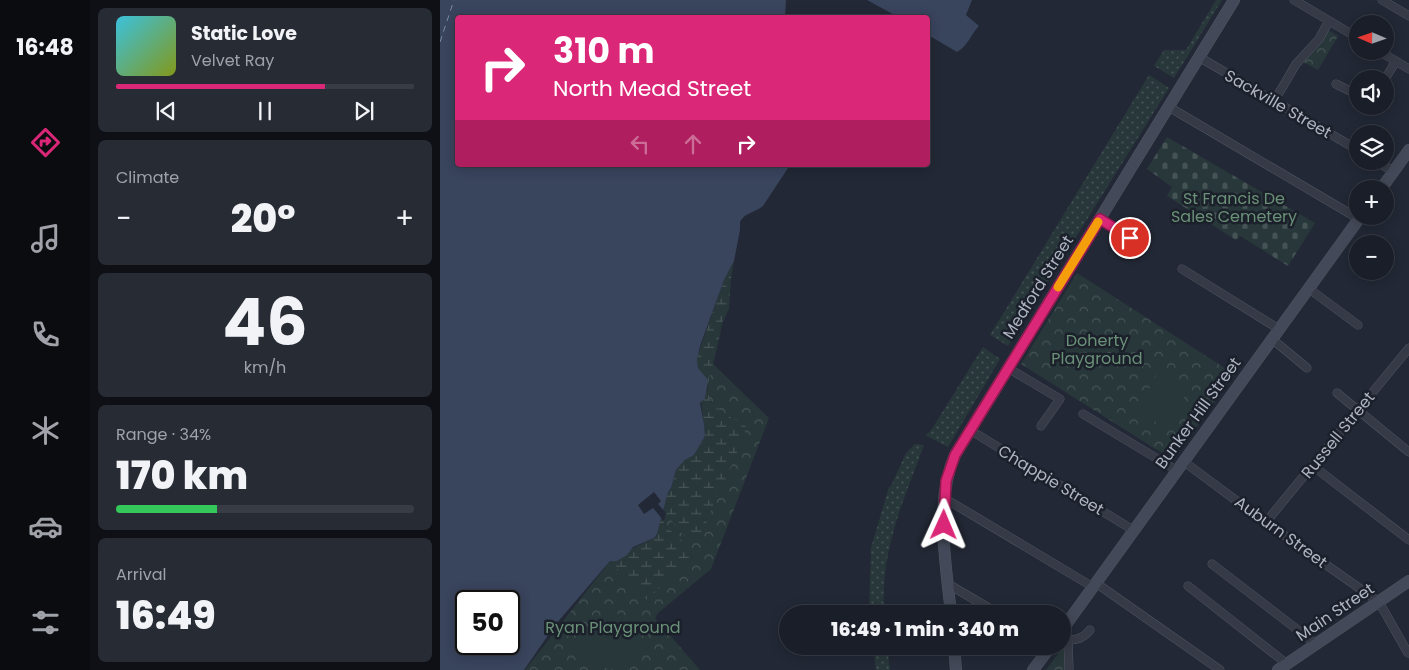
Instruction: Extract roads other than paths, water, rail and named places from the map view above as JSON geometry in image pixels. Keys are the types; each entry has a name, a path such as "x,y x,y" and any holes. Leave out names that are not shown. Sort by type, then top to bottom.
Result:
{"main road":[{"name":"Medford Street","path":"950,605 944,525 944,498 950,468 970,430 1234,0"},
{"path":"1386,180 1409,150"},
{"name":"Bunker Hill Street","path":"1071,624 1095,585 1133,530 1355,225"},
{"name":"Main Street","path":"1283,667 1409,581"},
{"path":"955,655 956,670"},
{"path":"1033,670 1044,655"}],"street":[{"path":"1294,0 1349,33"},
{"path":"1382,0 1409,16"},
{"path":"1279,93 1296,64 1319,39 1329,21"},
{"name":"Sackville Street","path":"1199,57 1349,145"},
{"path":"1391,70 1396,61 1409,69"},
{"path":"1336,84 1349,90"},
{"path":"1169,107 1349,212"},
{"path":"1100,219 1142,246"},
{"path":"1182,269 1279,329"},
{"path":"1308,288 1358,325"},
{"path":"1272,339 1307,368"},
{"name":"Russell Street","path":"1266,522 1409,348"},
{"path":"1008,368 1060,399 1041,426"},
{"path":"1337,393 1409,452"},
{"name":"Auburn Street","path":"1083,414 1179,466 1266,522 1379,602"},
{"name":"Chappie Street","path":"970,430 1133,530"},
{"path":"1313,466 1409,540"},
{"path":"944,498 1095,585 1220,670"},
{"path":"1212,564 1316,644"},
{"path":"948,584 984,605"},
{"path":"1188,586 1283,667"},
{"path":"1379,602 1408,653"},
{"path":"1071,637 1081,638 1086,636 1090,630"},
{"path":"1067,655 1069,670"}],"water":[{"path":"440,0 786,0 785,15 455,15 455,167 789,167 763,206 747,214 740,222 734,261 724,280 700,346 697,360 698,368 708,380 705,398 700,403 705,436 694,455 685,460 676,470 657,534 654,538 633,547 627,555 617,561 610,561 556,624 524,670 440,670"},
{"path":"867,0 972,0 966,15 979,26 964,47 957,52 930,36 930,15 894,15"}],"park label":[{"name":"St Francis De Sales Cemetery","path":"1234,207"},
{"name":"Doherty Playground","path":"1097,349"},
{"name":"Ryan Playground","path":"613,627"}]}
